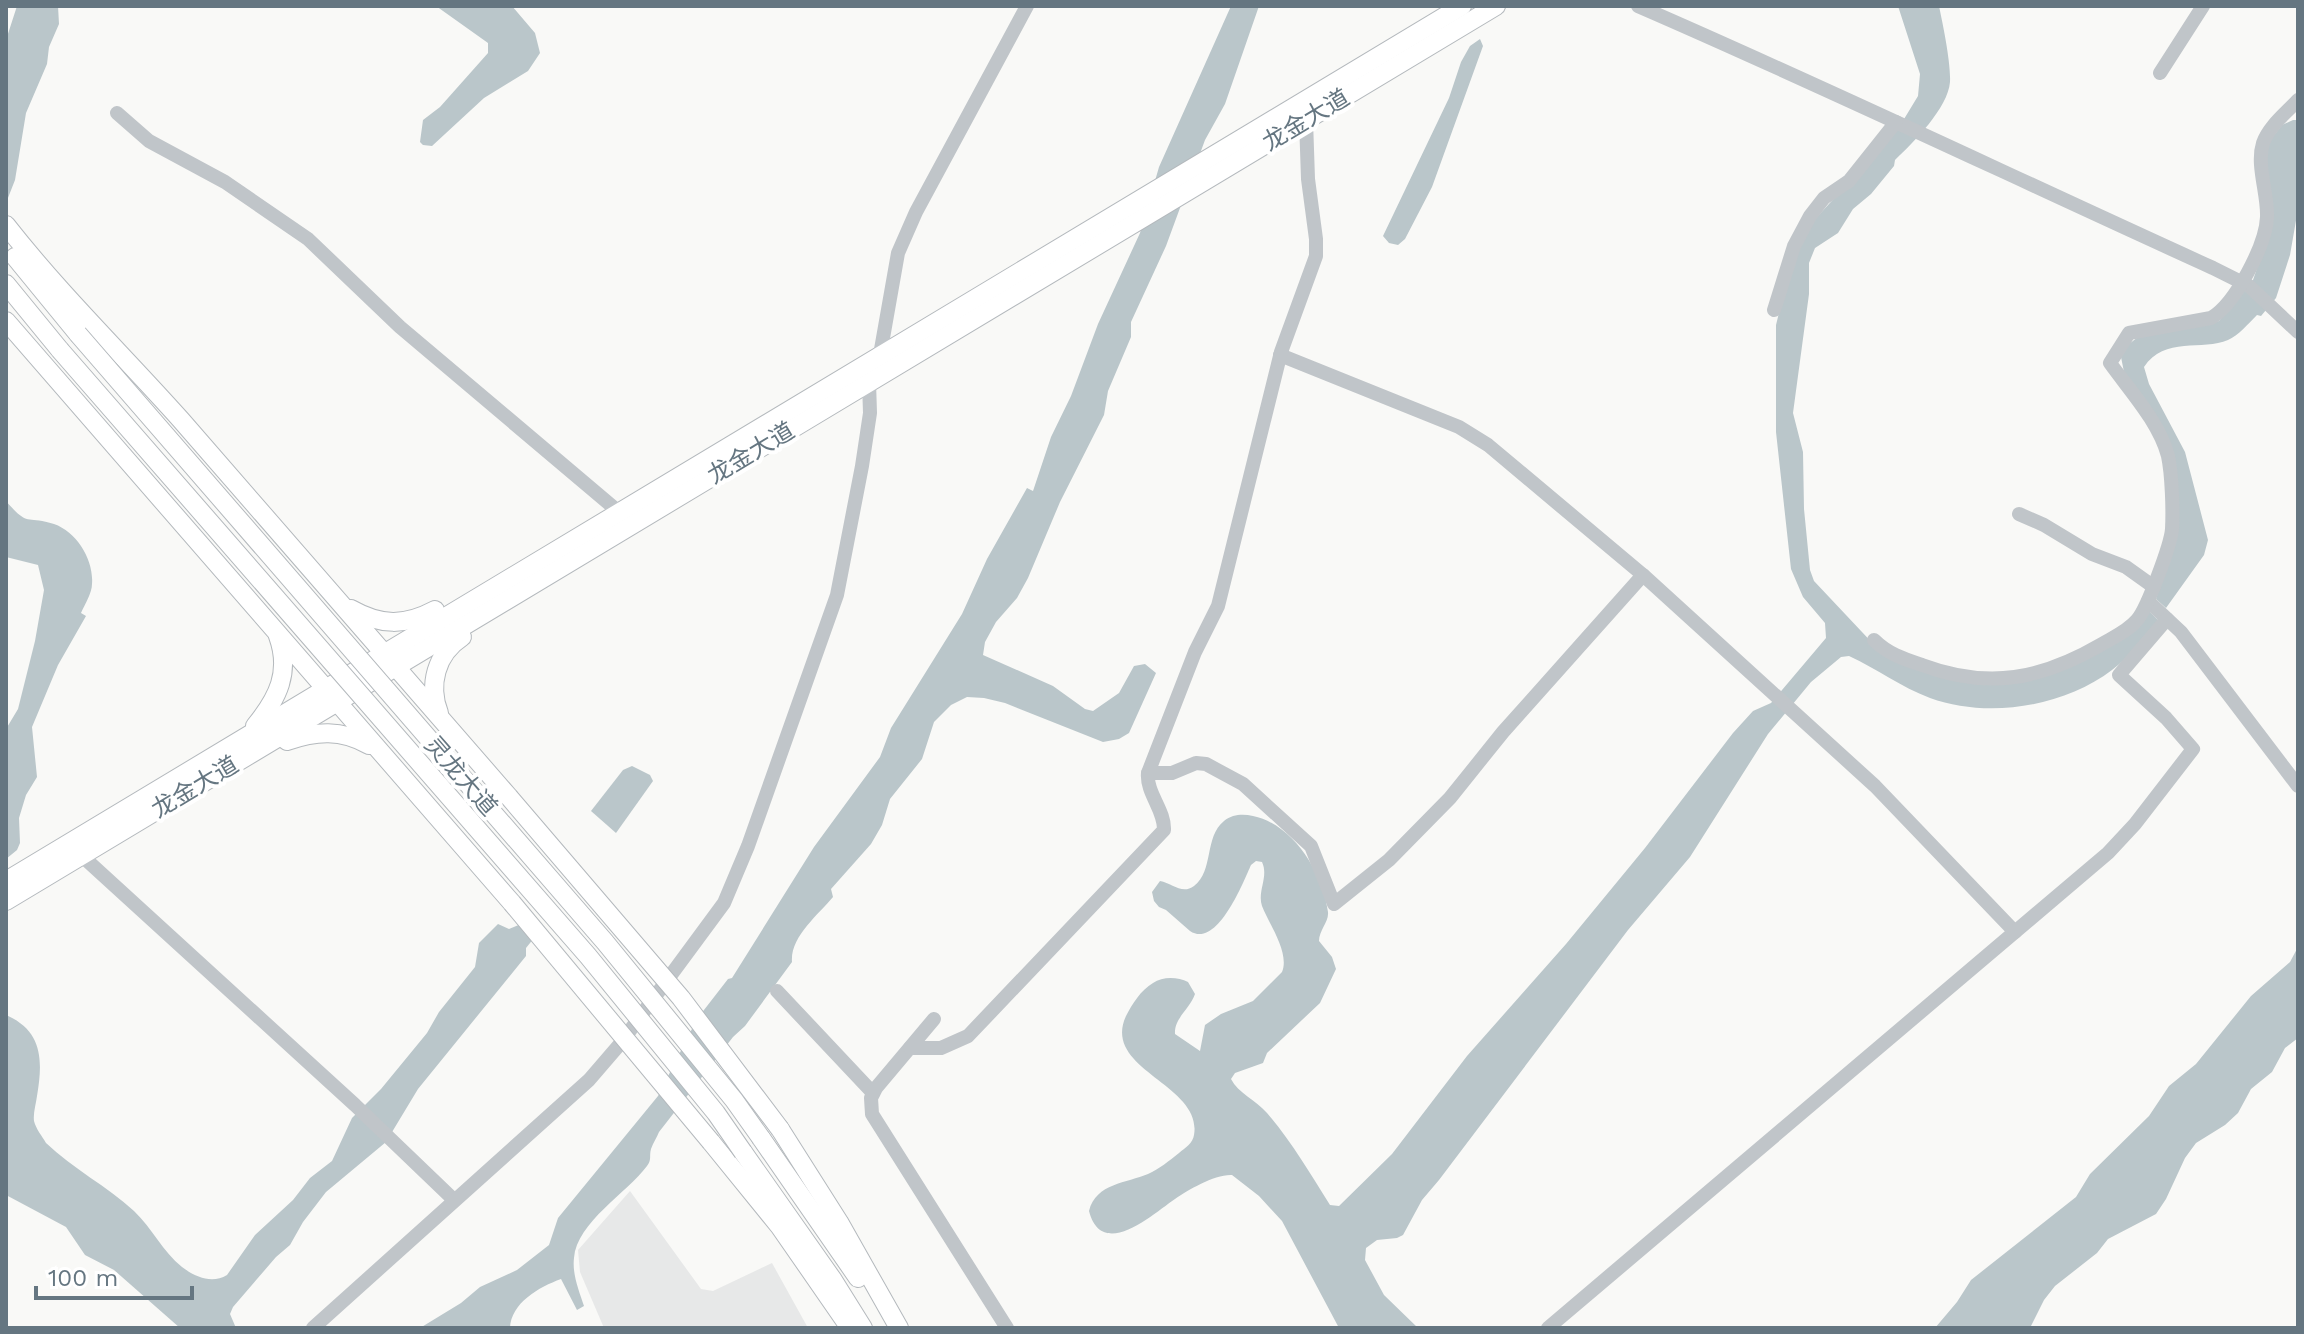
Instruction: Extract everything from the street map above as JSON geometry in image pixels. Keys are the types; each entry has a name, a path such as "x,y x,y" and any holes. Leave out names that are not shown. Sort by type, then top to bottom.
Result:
{"main road":[{"name":"龙金大道","path":"556,560 619,512 1462,6"},
{"name":"龙金大道","path":"6,901 331,695 556,560 869,382 1496,6"},
{"path":"6,225 13,244 142,376 681,998 780,1129 839,1222 899,1328"},
{"name":"灵龙大道","path":"13,244 19,262 78,334 605,942 725,1088 852,1268 889,1328"},
{"name":"灵龙大道","path":"10,289 588,956 716,1113 825,1268 863,1328"},
{"path":"8,324 512,903 780,1227 850,1328"},
{"path":"342,604 377,621 408,622 419,619 507,570 556,560"},
{"path":"447,725 438,711 434,685 438,666 446,651 456,641 538,591 556,560"},
{"path":"249,745 282,682 283,654 275,630"},
{"path":"249,745 330,732 359,740 388,761"},
{"name":"龙金大道","path":"6,881 249,745"}],"street":[{"path":"880,355 898,253 923,199 1027,6"},
{"path":"1638,6 2246,284 2298,332"},
{"path":"2160,73 2203,6"},
{"path":"1874,640 1889,653 1947,675 2016,678 2051,670 2081,657 2125,631 2138,619 2151,594 2172,533 2168,460 2155,428 2110,363 2129,333 2211,318 2246,284 2267,223 2263,143 2271,128 2298,100"},
{"path":"117,113 149,141 225,182 308,239 400,327 619,512"},
{"path":"910,1048 941,1048 968,1036 1164,830 1164,821 1147,782 1148,773 1195,652 1218,606 1280,355 1317,251 1308,179 1306,120"},
{"path":"1774,310 1794,246 1810,216 1824,198 1849,181 1898,123"},
{"path":"1280,355 1459,427 1479,438 1643,575 1875,786 2015,932"},
{"path":"313,1328 602,1066 724,903 757,822 837,595 870,413 869,382"},
{"path":"2019,514 2092,554 2126,567 2181,632 2298,786"},
{"path":"1148,773 1172,773 1190,764 1200,763 1243,784 1311,846 1334,904 1389,860 1450,798 1503,732 1643,575"},
{"path":"1548,1328 2120,841 2193,749 2166,718 2119,675 2167,619"},
{"path":"81,855 355,1105 454,1200"},
{"path":"777,991 873,1093"},
{"path":"934,1019 873,1093 870,1109 873,1119 1007,1328"}],"shaded area":[{"path":"17,6 58,6 59,24 49,47 47,64 26,113 15,180 6,203 6,40"},
{"path":"436,6 512,6 535,33 540,53 528,71 484,98 432,146 420,142 423,120 440,107 488,53 488,43"},
{"path":"1231,6 1259,6 1225,104 1205,140 1166,246 1131,322 1131,337 1108,391 1104,415 1060,502 1028,578 1017,598 996,622 985,642 983,655 1053,686 1085,709 1093,711 1119,693 1134,666 1145,664 1156,673 1129,733 1103,742 1005,703 967,697 951,705 934,722 922,759 890,799 882,825 871,844 831,889 833,897 800,935 792,962 745,1026 659,1132 647,1166 584,1232 577,1245 574,1264 584,1306 577,1310 561,1279 528,1297 515,1311 510,1328 420,1328 461,1303 480,1287 517,1270 549,1245 558,1218 658,1096 697,1019 732,978 814,847 880,757 891,728 962,614 987,559 1027,488 1033,491 1051,437 1140,233 1159,167"},
{"path":"1898,6 1939,6 1950,82 1943,103 1928,124 1895,160 1894,166 1871,194 1853,209 1838,233 1815,248 1809,263 1809,294 1793,413 1803,452 1804,509 1810,570 1814,581 1878,649 1939,676 2035,676 2149,611 2160,622 2125,659 2092,683 2048,701 2024,706 1976,708 1930,698 1849,656 1841,657 1811,682 1768,734 1690,857 1628,930 1422,1200 1403,1235 1377,1240 1366,1248 1365,1260 1384,1295 1418,1328 1339,1328 1282,1221 1259,1196 1232,1175 1194,1187 1129,1229 1105,1232 1096,1225 1089,1211 1098,1195 1113,1185 1156,1170 1186,1147 1194,1135 1193,1117 1184,1102 1127,1050 1122,1035 1126,1016 1134,1002 1145,989 1161,979 1188,982 1195,994 1177,1023 1175,1034 1200,1051 1205,1025 1221,1014 1253,1001 1282,972 1281,948 1262,906 1262,862 1256,861 1251,865 1228,912 1210,931 1200,934 1190,931 1154,901 1152,892 1160,881 1185,889 1200,880 1214,836 1224,821 1234,816 1249,815 1281,829 1304,852 1325,897 1328,916 1319,941 1332,957 1336,969 1320,1003 1267,1053 1263,1063 1235,1073 1231,1079 1276,1124 1330,1205 1339,1206 1392,1154 1467,1056 1645,848 1733,733 1753,711 1771,703 1826,638 1825,623 1803,597 1791,569 1776,432 1776,325 1788,276 1805,230 1898,129 1918,96 1920,74"},
{"path":"1480,39 1483,46 1432,187 1405,239 1398,245 1389,243 1383,236 1449,98 1461,62 1470,46"},
{"path":"2298,120 2298,209 2290,255 2276,298 2261,316 2257,315 2232,338 2162,351 2144,367 2149,384 2185,452 2208,540 2204,555 2166,608 2156,599 2176,528 2172,458 2124,372 2121,357 2138,337 2219,321 2253,280 2271,227 2264,148 2282,125"},
{"path":"6,501 24,518 54,524 70,533 87,557 92,584 81,613 86,616 58,665 32,727 37,777 26,795 19,818 20,843 6,859 6,729 18,709 44,590 38,565 6,557"},
{"path":"632,766 650,775 653,781 616,833 591,811 623,770"},
{"path":"498,924 509,929 521,924 534,938 526,948 526,956 418,1089 386,1142 326,1192 290,1245 233,1307 230,1314 236,1328 180,1328 114,1270 85,1255 66,1227 6,1195 6,1015 27,1029 38,1048 40,1071 34,1121 46,1143 134,1211 182,1267 204,1278 215,1279 227,1275 255,1235 293,1200 310,1178 332,1161 352,1118 381,1089 427,1033 439,1012 475,967 479,943"},
{"path":"2298,947 2298,1038 2285,1048 2272,1072 2251,1089 2238,1113 2196,1143 2156,1214 2108,1239 2097,1253 2055,1286 2030,1328 1935,1328 1971,1280 2076,1197 2090,1174 2149,1116 2169,1086 2196,1064 2251,996 2290,962"},
{"path":"630,1191 701,1289 713,1291 772,1263 808,1328 604,1328 580,1272 578,1250"}]}
